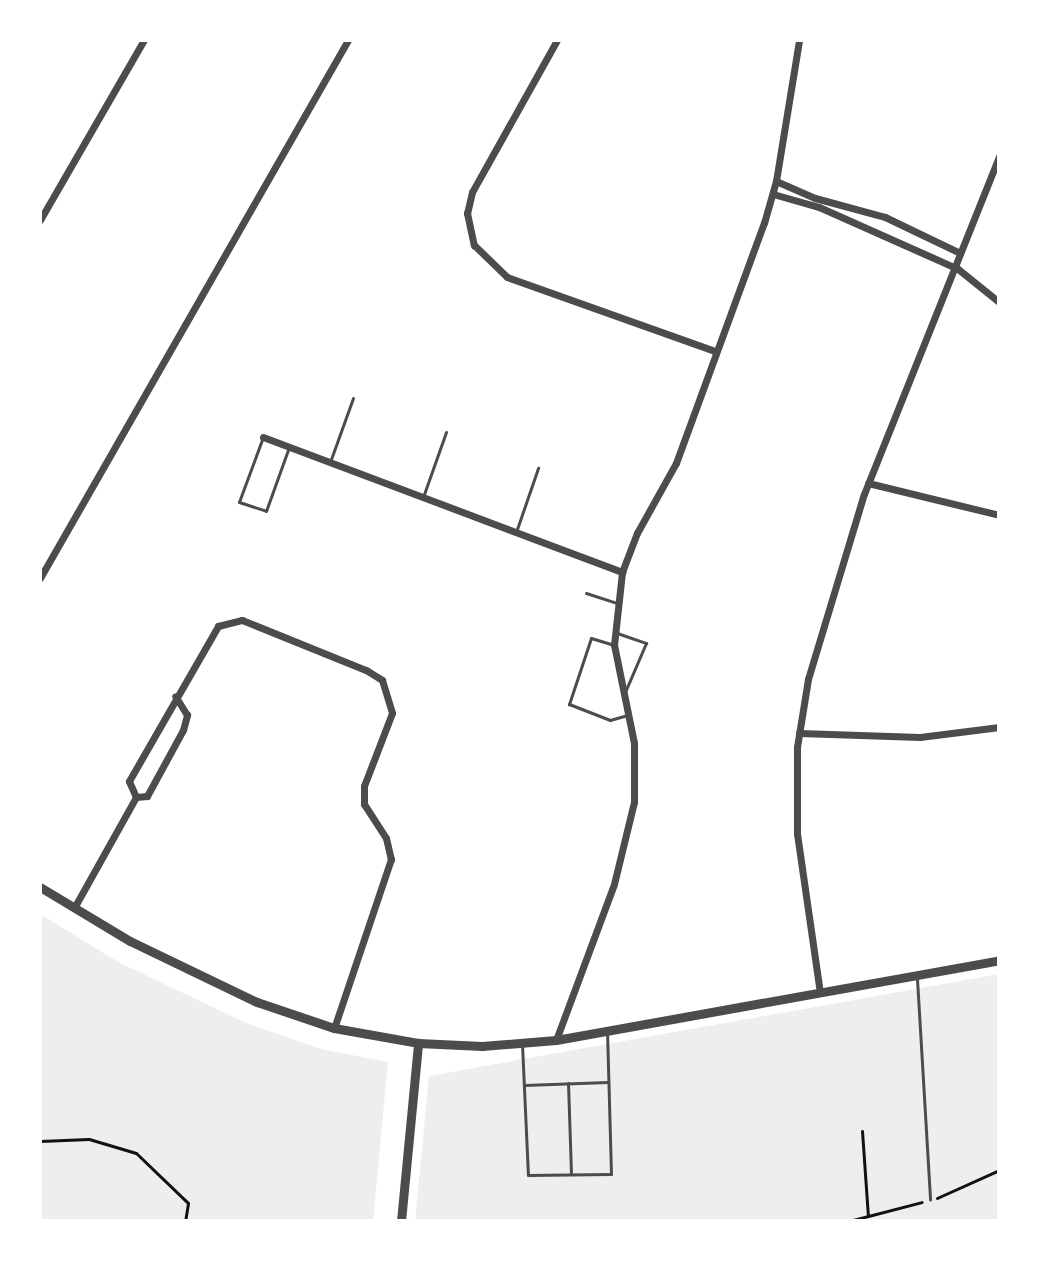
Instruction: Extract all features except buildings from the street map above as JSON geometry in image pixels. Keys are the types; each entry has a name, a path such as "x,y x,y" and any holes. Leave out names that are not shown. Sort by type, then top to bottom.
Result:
{"street":[{"path":"40,220 144,40"},
{"path":"40,578 348,40"},
{"path":"557,40 472,192 467,213 474,245 507,277 715,351"},
{"path":"556,1040 591,952 631,821 636,762 614,645 616,603 622,572 637,533 676,463 773,194 799,40"},
{"path":"820,993 798,843 799,733 816,646 868,483 999,156"},
{"path":"776,181 815,198 885,217 960,253"},
{"path":"773,194 819,207 954,268 999,302"},
{"path":"263,437 622,572"},
{"path":"868,483 999,515"},
{"path":"136,797 129,781 175,696 218,626 228,620 242,620 382,680 392,713 364,786 364,804 386,838 389,874 334,1028"},
{"path":"136,797 147,796 183,730 187,715 175,696"},
{"path":"799,733 920,737 999,727"},
{"path":"74,908 136,797"},
{"path":"40,887 226,989 334,1028 418,1043 522,1044 556,1040 999,960"},
{"path":"401,1221 418,1043"}],"lane":[{"path":"330,462 353,398"},
{"path":"423,497 446,432"},
{"path":"263,437 239,502 266,511 289,447"},
{"path":"516,532 538,468"},
{"path":"586,593 616,603"},
{"path":"614,632 646,643 623,696"},
{"path":"614,645 591,638 569,704 610,720 628,715"},
{"path":"916,975 930,1200"},
{"path":"522,1044 528,1175 611,1174 607,1032"},
{"path":"524,1085 609,1082"},
{"path":"568,1083 571,1174"}],"path":[{"path":"862,1131 867,1218"},
{"path":"40,1141 89,1139 136,1153 188,1203 185,1221"}],"shaded area":[{"path":"40,914 120,963 246,1023 321,1049 388,1062 373,1221 40,1221"},
{"path":"999,974 999,1221 415,1221 429,1076"}]}
